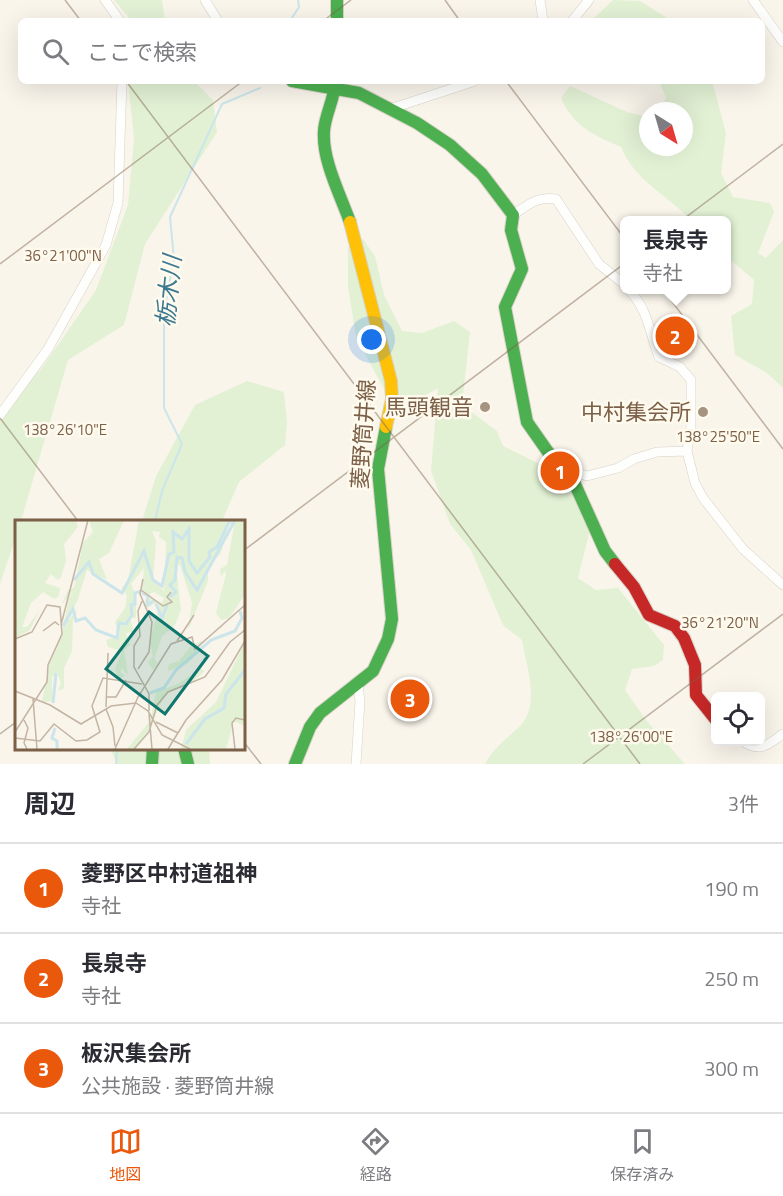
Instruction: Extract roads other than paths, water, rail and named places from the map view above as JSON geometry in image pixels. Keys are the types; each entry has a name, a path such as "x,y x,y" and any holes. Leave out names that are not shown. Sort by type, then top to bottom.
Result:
{"street":[{"path":"105,0 118,18"},
{"path":"205,0 216,18"},
{"path":"337,18 338,0"},
{"path":"540,0 543,18"},
{"path":"574,18 589,0"},
{"path":"753,0 783,42"},
{"path":"0,415 48,349 106,245 118,203 122,84"},
{"path":"335,84 390,109 450,145 482,174 513,215 511,230 522,269 506,307 527,422 535,435 569,471 605,551 634,587 644,609 649,615 675,626 690,647 695,665 696,695 711,714"},
{"name":"菱野筒井線","path":"295,764 310,727 320,713 358,685 378,663 391,629 392,611 378,475 392,399 391,381 357,241 324,145 324,128 335,84"},
{"path":"390,109 466,84"},
{"path":"513,215 535,200 544,197 556,199 599,264 620,281"},
{"path":"632,294 648,318 649,332 658,357 680,367 691,380 691,426 687,451 695,483 703,498 743,549 783,585"},
{"path":"569,471 587,476 618,468 634,459 657,452 687,451"},
{"path":"356,764 360,701 358,685"},
{"path":"751,746 762,748 783,734"},
{"path":"152,764 153,749"},
{"path":"184,749 188,764"}],"waterway":[{"name":"栃木川","path":"292,18 299,7 298,0"},
{"name":"栃木川","path":"155,520 162,491 182,444 164,408 164,311 174,259 170,217 222,104 260,88"},
{"name":"栃木川","path":"116,764 117,749"}],"place":[{"name":"長泉寺","path":"675,336"},
{"name":"馬頭観音","path":"485,407"},
{"name":"中村集会所","path":"703,412"},
{"name":"菱野区中村道祖神","path":"560,471"},
{"name":"板沢集会所","path":"410,699"}]}
